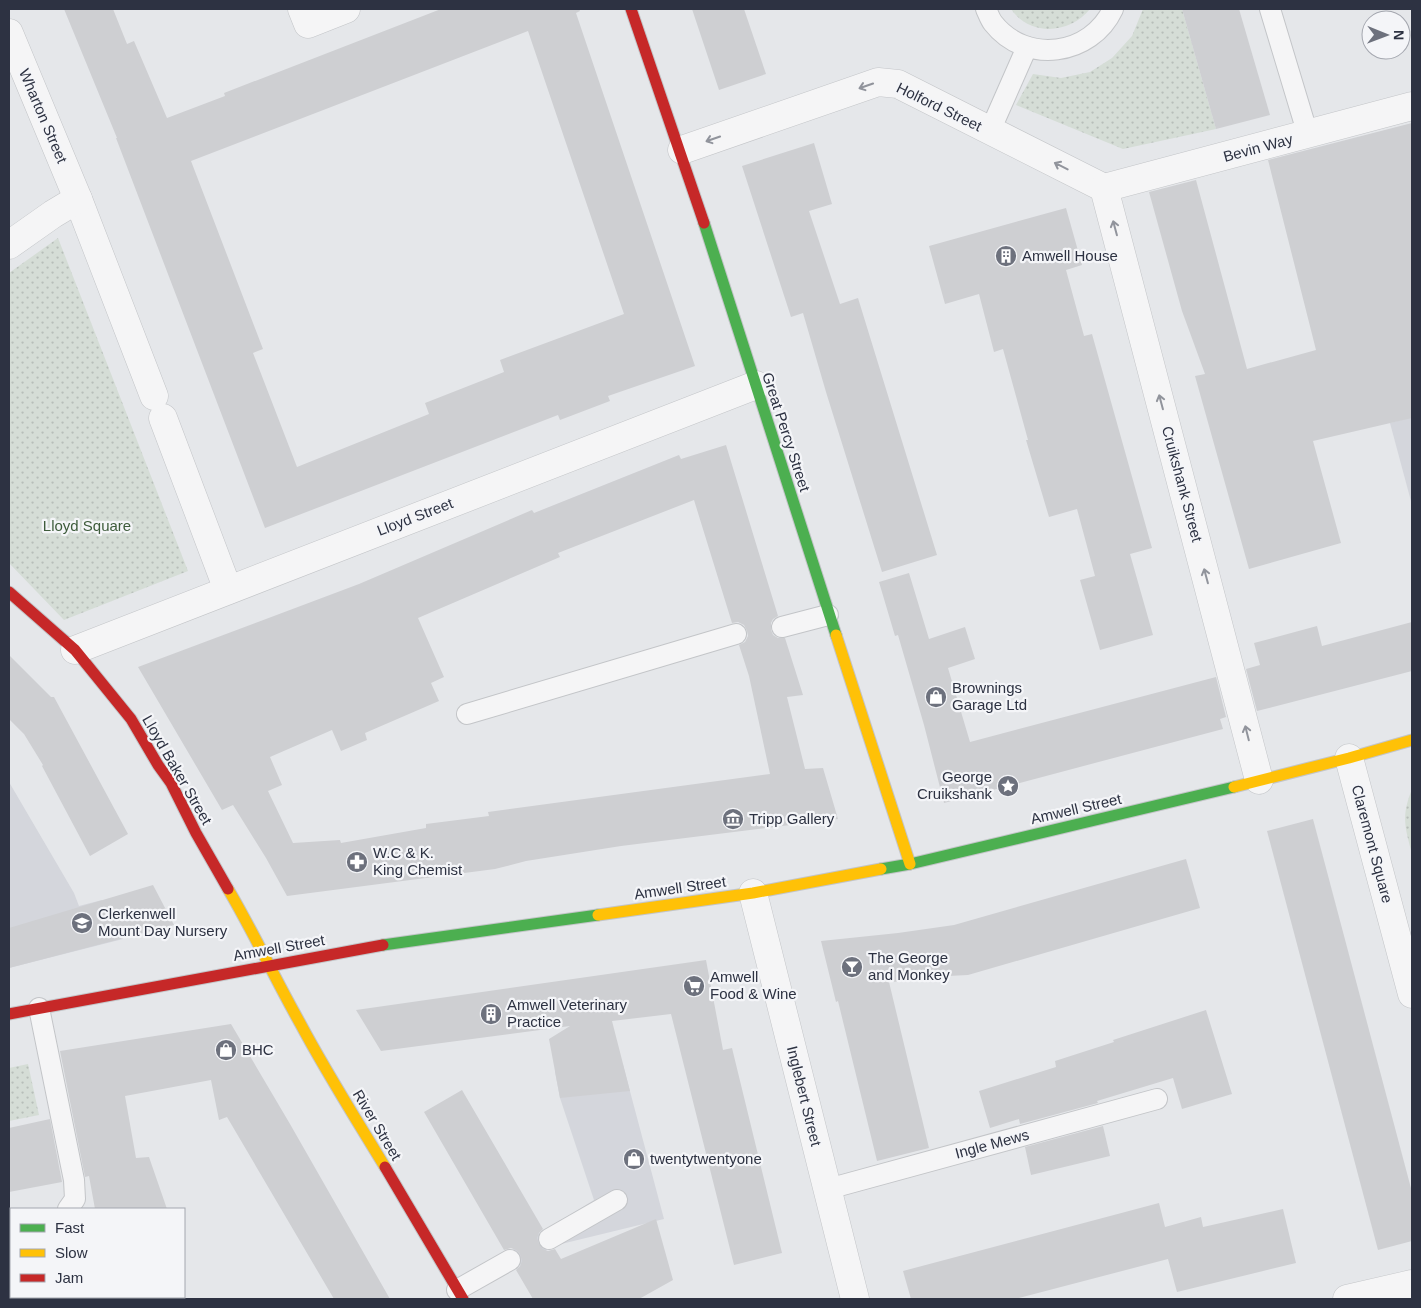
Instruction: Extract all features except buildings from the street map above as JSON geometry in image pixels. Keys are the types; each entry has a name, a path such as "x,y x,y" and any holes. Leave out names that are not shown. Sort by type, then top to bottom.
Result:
{"street":[{"path":"302,9 308,24 346,9"},
{"name":"Great Percy Street","path":"631,9 682,150 828,615 876,754 910,864"},
{"name":"Wharton Street","path":"9,33 78,199"},
{"name":"Holford Street","path":"682,150 878,82 898,84 1104,188"},
{"name":"Bevin Way","path":"1104,188 1412,106"},
{"name":"Cruikshank Street","path":"1104,188 1259,780"},
{"path":"9,245 78,199 228,590"},
{"name":"Lloyd Street","path":"75,650 756,385"},
{"name":"Lloyd Baker Street","path":"9,592 75,650 131,719 171,784 196,833 248,923 268,965"},
{"path":"1349,758 1412,740"},
{"name":"Amwell Street","path":"9,1014 356,949 753,893 910,864 1349,758"},
{"name":"Claremont Square","path":"1349,758 1412,994"},
{"name":"Inglebert Street","path":"753,893 855,1299"},
{"name":"River Street","path":"268,965 301,1026 460,1294"},
{"path":"1347,1299 1412,1284"}],"lane":[{"path":"986,9 993,22 1009,37 1027,47 1050,51 1072,47 1092,36 1108,19 1113,9"},
{"path":"1270,9 1308,134"},
{"path":"990,131 1027,47"},
{"path":"782,627 828,615"},
{"path":"467,714 736,634"},
{"path":"39,1008 74,1180 74,1199 69,1208"},
{"name":"Ingle Mews","path":"828,1189 1157,1099"},
{"path":"549,1239 617,1200"},
{"path":"460,1294 510,1260"}],"shaded area":[{"path":"1412,417 1412,505 1390,423"},
{"path":"9,782 74,893 79,906 102,900 123,939 9,968"},
{"path":"623,1065 664,1219 553,1246 506,1273 498,1259 594,1200 560,1098 555,1072"}],"green space":[{"path":"1011,9 1090,9 1072,23 1050,29 1039,28 1029,24 1019,18"},
{"path":"1143,9 1182,9 1216,129 1123,149 1016,105 1033,74 1061,78 1090,72 1112,58 1132,36"},
{"name":"Lloyd Square","path":"58,238 188,571 64,620 9,563 9,273"},
{"path":"1412,789 1412,854 1405,814"},
{"path":"28,1064 39,1115 9,1121 9,1068"}],"traffic: fast":[{"path":"704,223 836,635"},
{"path":"881,869 910,864 1234,787"},
{"path":"383,945 598,915"}],"traffic: slow":[{"path":"836,635 910,864"},
{"path":"1234,787 1412,740"},
{"path":"598,915 753,893 881,869"},
{"path":"228,889 310,1041 385,1167"}],"traffic: jam":[{"path":"631,9 704,223"},
{"path":"9,592 75,650 131,719 171,783 196,833 228,889"},
{"path":"9,1014 383,945"},
{"path":"385,1167 463,1299"}],"place":[{"name":"Amwell House","path":"1006,256"},
{"name":"Brownings Garage Ltd","path":"936,697"},
{"name":"George Cruikshank","path":"1008,786"},
{"name":"Tripp Gallery","path":"733,819"},
{"name":"W.C & K. King Chemist","path":"357,862"},
{"name":"Clerkenwell Mount Day Nursery","path":"82,923"},
{"name":"The George and Monkey","path":"852,967"},
{"name":"Amwell Food & Wine","path":"694,986"},
{"name":"Amwell Veterinary Practice","path":"491,1014"},
{"name":"BHC","path":"226,1050"},
{"name":"twentytwentyone","path":"634,1159"}]}
